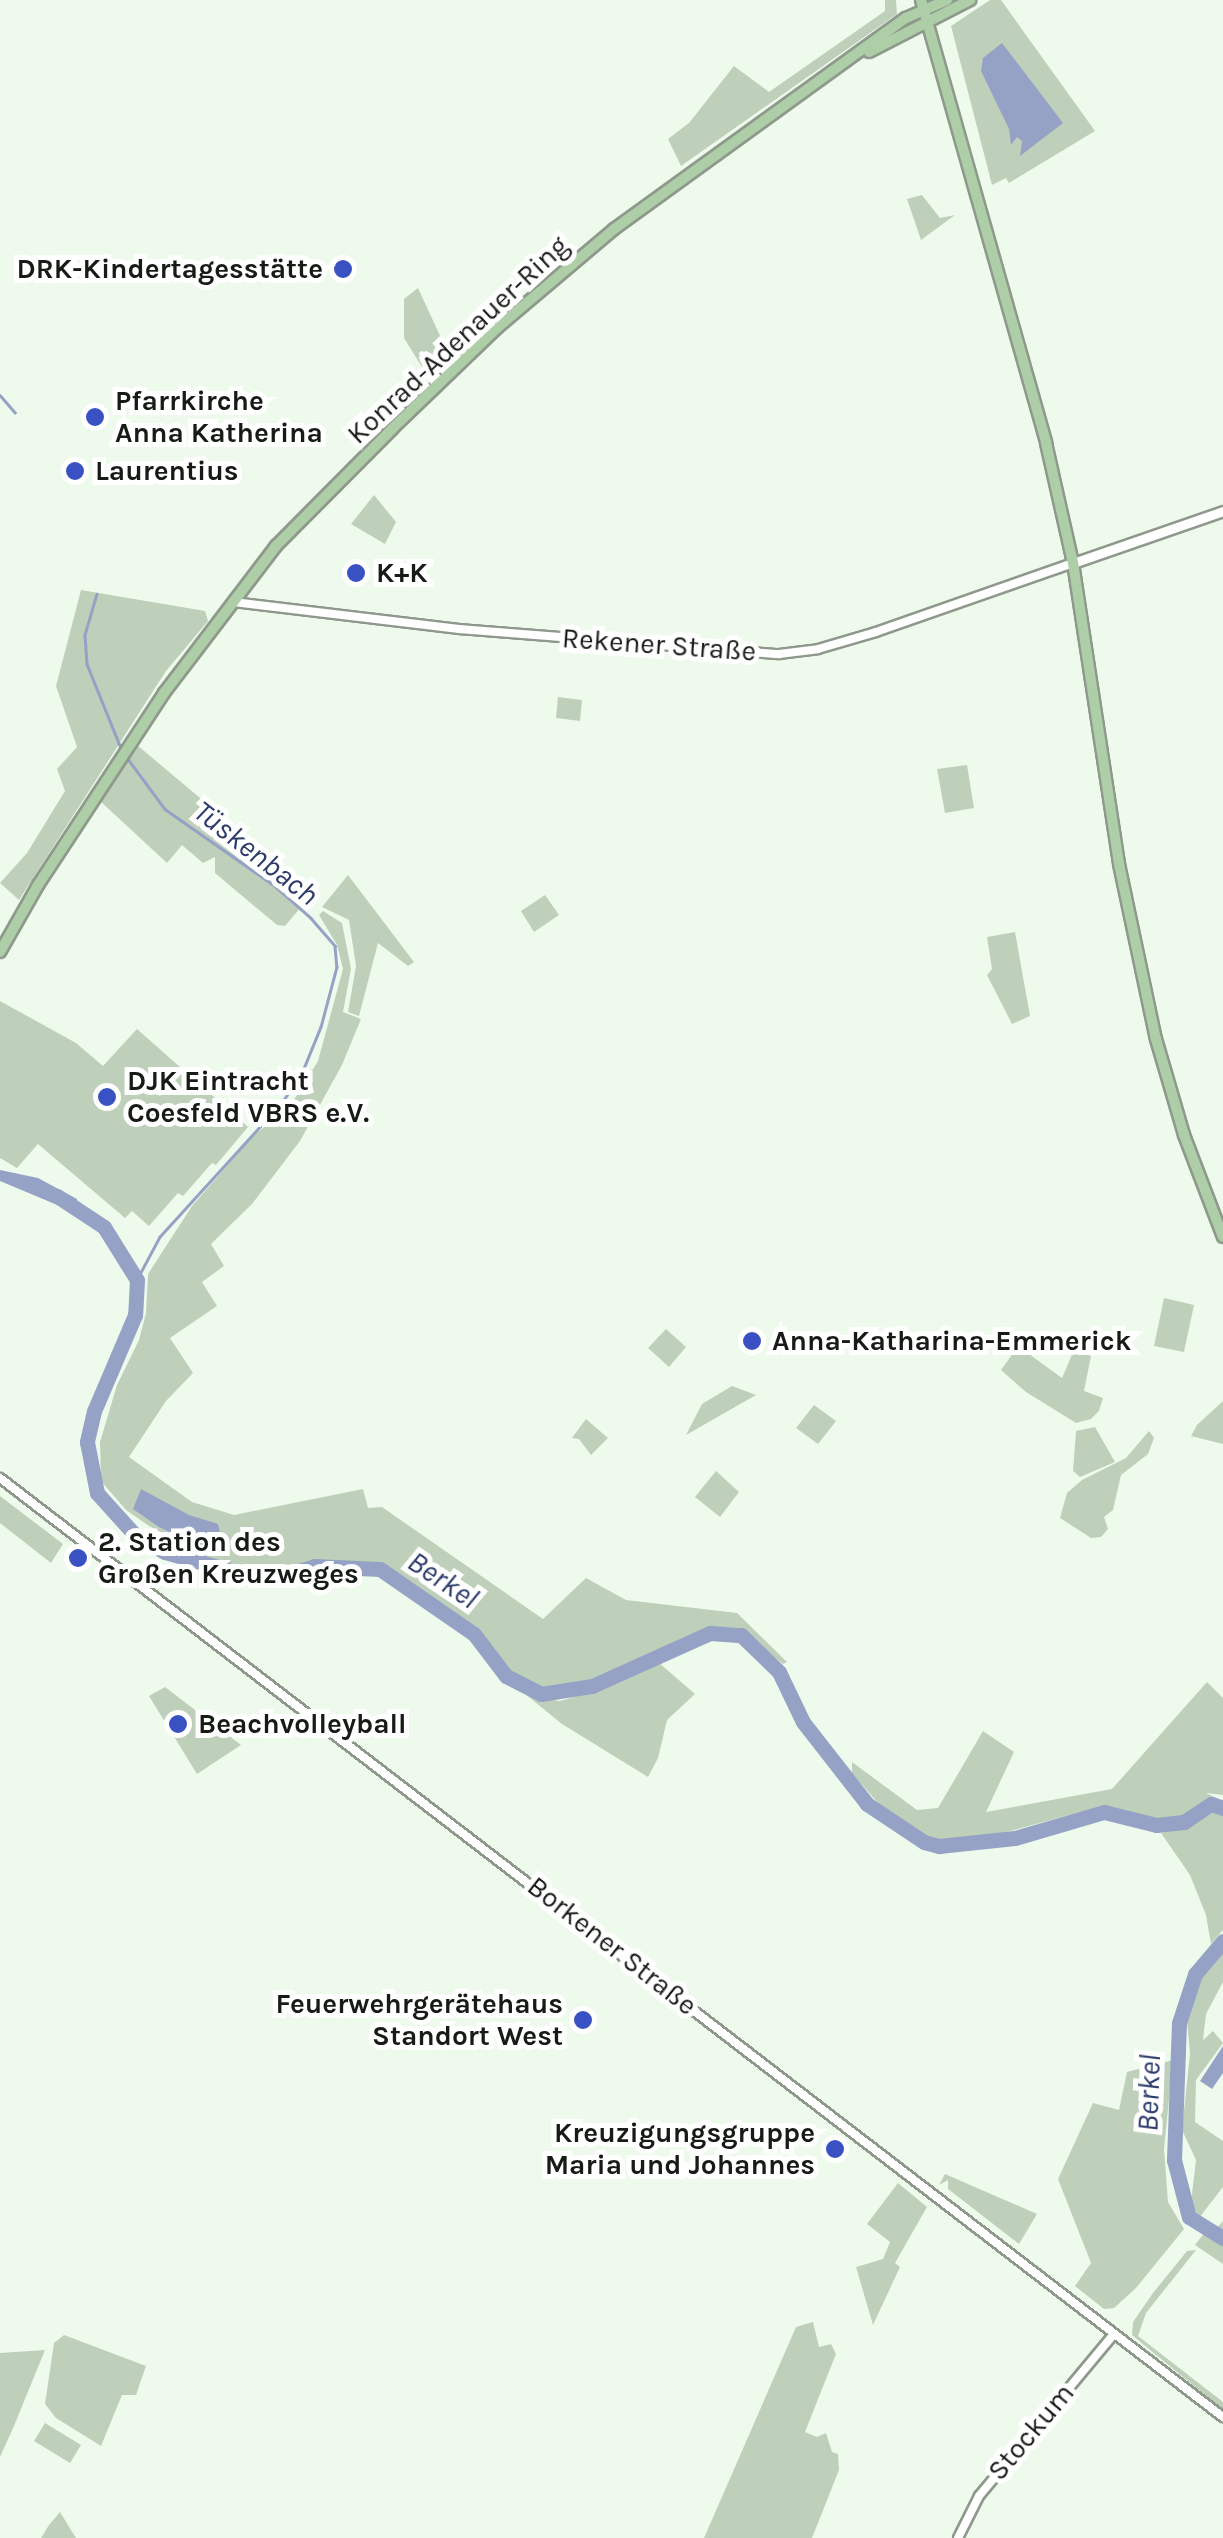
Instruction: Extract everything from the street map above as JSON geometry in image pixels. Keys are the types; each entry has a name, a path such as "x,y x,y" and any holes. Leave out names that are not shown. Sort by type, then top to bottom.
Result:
{"main road":[{"path":"838,70 922,6 947,0"},
{"path":"838,70 970,0"},
{"path":"922,6 1012,313 1073,563 1133,940 1184,1134 1223,1237"},
{"name":"Konrad-Adenauer-Ring","path":"0,952 115,765 233,602 294,527 444,377 536,293 687,174 838,70"},
{"path":"1073,563 1223,511"}],"street":[{"name":"Rekener Straße","path":"233,602 428,626 779,654 818,649 876,632 1073,563"},
{"name":"Borkener Straße","path":"0,1478 1223,2416"},
{"name":"Stockum","path":"958,2538 979,2496 1114,2334"}],"green space":[{"path":"885,0 896,0 897,14 681,166 668,139 689,123 734,66 769,92 885,11"},
{"path":"990,0 1001,0 1095,131 1009,183 1006,178 992,185 951,26"},
{"path":"922,195 940,218 955,215 921,240 907,199"},
{"path":"418,288 448,353 425,372 404,338 404,299"},
{"path":"374,495 396,522 385,544 351,524"},
{"path":"81,590 205,611 208,621 166,671 19,900 0,883 27,853 65,791 57,769 77,747 56,686"},
{"path":"558,697 582,700 580,721 556,718"},
{"path":"137,745 313,893 285,926 277,925 215,873 215,857 203,863 182,845 167,863 100,801"},
{"path":"967,765 974,808 945,813 937,769"},
{"path":"348,875 414,962 408,966 378,943 359,1016 348,1012 356,966 349,920 322,907"},
{"path":"545,895 559,915 534,932 521,911"},
{"path":"323,911 342,923 351,969 343,1012 361,1019 342,1065 300,1141 252,1204 211,1244 224,1266 202,1282 217,1306 170,1338 193,1373 166,1401 129,1457 192,1502 234,1515 363,1489 368,1508 382,1507 543,1619 586,1578 626,1600 737,1613 787,1662 783,1664 742,1633 707,1630 592,1683 545,1691 509,1675 477,1633 381,1566 313,1563 281,1574 252,1574 209,1558 149,1526 126,1510 101,1481 100,1442 117,1385 139,1340 146,1313 148,1274 192,1206 253,1136 290,1106 318,1061 343,969 337,945 319,915"},
{"path":"1015,932 1030,1016 1012,1024 987,975 992,969 987,937"},
{"name":"DJK Eintracht Coesfeld VBRS e.V.","path":"0,1001 76,1043 103,1066 137,1029 248,1127 216,1165 212,1163 183,1196 178,1193 149,1226 132,1211 125,1218 38,1144 17,1168 0,1158"},
{"path":"1164,1298 1194,1305 1184,1352 1154,1346"},
{"path":"666,1329 686,1347 669,1367 648,1348"},
{"path":"1018,1346 1062,1378 1074,1350 1091,1356 1084,1391 1103,1398 1099,1411 1091,1419 1076,1423 1026,1392 1001,1370"},
{"path":"732,1386 756,1395 686,1435 702,1404"},
{"path":"1223,1401 1223,1444 1191,1436 1197,1425"},
{"path":"814,1405 836,1421 818,1444 796,1428"},
{"path":"586,1419 608,1438 591,1455 579,1439 572,1438"},
{"path":"1095,1427 1115,1462 1080,1477 1073,1471 1076,1431"},
{"path":"1149,1431 1154,1438 1148,1454 1121,1475 1113,1510 1104,1517 1108,1529 1101,1537 1091,1538 1060,1518 1067,1493 1082,1480 1126,1458"},
{"path":"716,1471 739,1492 720,1517 695,1497"},
{"path":"0,1496 63,1544 51,1563 0,1523"},
{"path":"658,1662 695,1694 667,1720 658,1758 648,1777 562,1724 508,1680 531,1697 560,1701 601,1689"},
{"path":"1207,1682 1223,1698 1223,1795 1206,1793 1223,1801 1206,1800 1182,1818 1151,1819 1102,1806 992,1836 939,1840 916,1831 877,1802 852,1773 852,1762 917,1810 938,1808 983,1731 1014,1752 986,1812 1112,1789"},
{"path":"165,1687 241,1745 197,1774 149,1696"},
{"path":"1217,1809 1223,1812 1223,1930 1211,1944 1206,1915 1190,1875 1161,1833 1188,1826"},
{"path":"1223,1949 1223,1982 1206,2014 1203,2040 1213,2031 1223,2043 1196,2080 1195,2122 1223,2141 1223,2187 1199,2218 1191,2202 1196,2160 1182,2130 1190,2054 1187,2020 1202,1974"},
{"path":"1173,2060 1164,2149 1168,2202 1184,2229 1136,2288 1114,2308 1104,2309 1075,2286 1091,2263 1058,2179 1093,2103 1119,2110 1127,2072"},
{"path":"945,2174 1037,2214 1019,2244 948,2189 948,2180 939,2185"},
{"path":"898,2183 927,2207 895,2263 900,2267 873,2325 856,2267 883,2259 890,2242 867,2224"},
{"path":"1223,2221 1223,2264 1195,2245 1209,2227 1217,2228"},
{"path":"1196,2250 1146,2313 1138,2336 1223,2402 1223,2410 1132,2335 1133,2322 1153,2293 1187,2251"},
{"path":"813,2322 819,2347 831,2344 836,2354 805,2432 817,2437 826,2433 832,2452 838,2454 839,2470 812,2538 704,2538 796,2327"},
{"path":"64,2335 146,2366 136,2395 122,2395 101,2446 56,2418 45,2404 54,2343"},
{"path":"45,2350 14,2426 0,2457 0,2353"},
{"path":"45,2423 81,2445 70,2463 34,2441"},
{"path":"60,2512 76,2538 41,2538 49,2525"}],"water":[{"path":"1002,43 1063,123 1020,156 1022,141 1017,137 1011,145 1009,129 981,71 983,58"},
{"path":"0,1170 38,1178 77,1199 74,1212 0,1181"},
{"path":"141,1489 189,1515 218,1524 222,1541 208,1550 159,1527 133,1509"},
{"path":"1223,2046 1223,2073 1212,2089 1200,2081"}],"waterway":[{"name":"Tüskenbach","path":"0,395 15,412"},
{"name":"Tüskenbach","path":"97,594 85,635 87,664 121,748"},
{"name":"Tüskenbach","path":"128,759 165,809 275,886 311,918 335,946 337,967 321,1027 303,1071 282,1103 160,1237 137,1280"},
{"name":"Berkel","path":"57,1196 104,1227 137,1280 135,1315 94,1411 87,1442 97,1493 135,1535 165,1552 249,1576 282,1576 314,1566 380,1569 474,1634 506,1676 541,1694 592,1686 710,1633 741,1635 779,1672 803,1722 867,1804 924,1842 939,1846 1015,1838 1104,1812 1156,1825 1184,1822 1211,1804 1223,1808"},
{"name":"Berkel","path":"1223,1941 1195,1974 1179,2023 1174,2160 1189,2217 1223,2238"}],"place":[{"name":"DRK-Kindertagesstätte","path":"343,269"},
{"name":"Pfarrkirche Anna Katherina","path":"95,417"},
{"name":"Laurentius","path":"75,471"},
{"name":"K+K","path":"356,573"},
{"name":"DJK Eintracht Coesfeld VBRS e.V.","path":"107,1097"},
{"name":"Anna-Katharina-Emmerick","path":"752,1341"},
{"name":"2. Station des Großen Kreuzweges","path":"78,1558"},
{"name":"Beachvolleyball","path":"178,1724"},
{"name":"Feuerwehrgerätehaus Standort West","path":"583,2020"},
{"name":"Kreuzigungsgruppe Maria und Johannes","path":"835,2149"}]}
